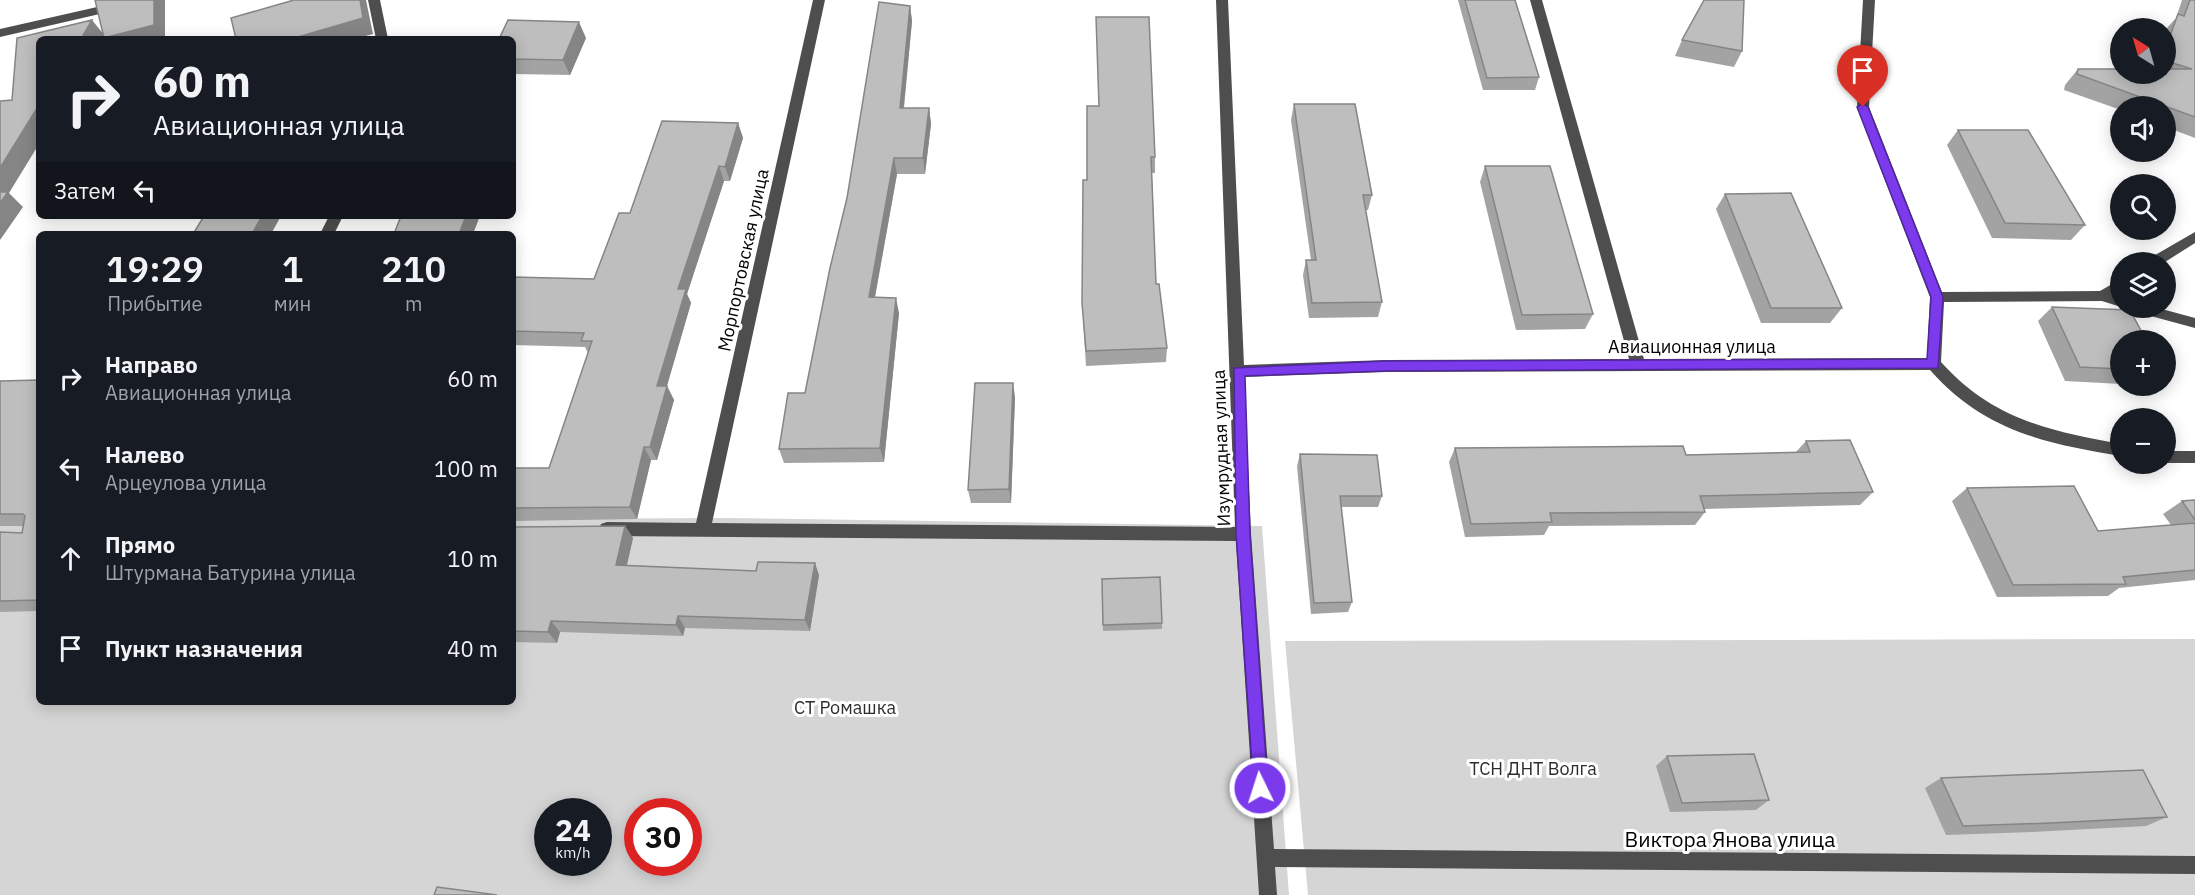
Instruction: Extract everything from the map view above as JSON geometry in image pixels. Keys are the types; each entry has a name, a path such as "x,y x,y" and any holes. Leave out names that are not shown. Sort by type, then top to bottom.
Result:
{"street":[{"path":"0,45 5,33 143,0"},
{"path":"374,0 381,36"},
{"name":"Морпортовская улица","path":"703,528 819,0"},
{"name":"Изумрудная улица","path":"1222,0 1239,372 1243,534 1268,895"},
{"path":"1536,0 1638,366"},
{"path":"1869,0 1863,107 1937,297 1934,364 1949,385 1993,417 2070,442 2110,448"},
{"path":"2171,252 2195,237"},
{"path":"2102,296 2110,291"},
{"path":"1937,297 2102,296 2110,299"},
{"path":"2176,318 2195,323"},
{"name":"Авиационная улица","path":"1239,372 1386,366 1934,364"},
{"path":"2176,457 2195,457"},
{"path":"596,529 703,528 1243,534"},
{"name":"Виктора Янова улица","path":"1265,858 2195,865"}],"green space":[{"name":"СТ Ромашка","path":"727,518 1262,526 1289,895 0,895 0,522 36,522 36,705 516,705 516,519"},
{"name":"ТСН ДНТ Волга","path":"2195,639 2195,895 1308,895 1285,641"}],"building":[{"path":"95,0 154,0 154,25 104,36"},
{"path":"294,0 360,0 363,18 301,36 235,36 231,18"},
{"path":"1465,0 1515,0 1539,77 1487,78"},
{"path":"1704,0 1744,0 1742,51 1682,40"},
{"path":"2190,0 2195,0 2195,117 2176,110 2176,96 2137,96 2077,74 2078,69 2110,69 2110,84 2176,84 2176,69 2192,69 2176,64 2176,20 2178,14 2184,16"},
{"path":"879,2 910,6 900,108 929,108 923,158 894,158 869,297 896,298 880,448 779,449 788,393 805,393 830,268 847,198"},
{"path":"1096,17 1149,17 1155,157 1151,157 1156,284 1159,284 1167,348 1086,351 1082,303 1083,180 1087,180 1087,106 1099,106"},
{"path":"92,20 83,36 36,36 36,110 0,168 0,101 12,100 17,38"},
{"path":"508,20 579,22 563,60 516,59 516,36 500,36"},
{"path":"1294,104 1355,104 1372,195 1363,195 1382,302 1312,303 1306,260 1316,260"},
{"path":"662,121 738,123 725,167 719,166 678,289 686,289 657,386 667,386 650,447 644,447 630,507 516,508 516,468 549,468 592,341 581,341 584,333 516,331 516,277 594,279 619,213 630,213"},
{"path":"1958,130 2028,130 2085,225 2005,223"},
{"path":"1485,166 1550,166 1593,314 1522,315"},
{"path":"0,192 8,192 0,203"},
{"path":"1791,193 1842,308 1771,308 1725,194"},
{"path":"202,219 260,219 254,231 195,231"},
{"path":"400,219 465,219 460,231 395,231"},
{"path":"2052,307 2110,309 2110,318 2134,318 2141,330 2110,330 2110,368 2080,367"},
{"path":"36,380 36,600 0,601 0,532 22,533 25,516 23,514 0,514 0,381"},
{"path":"975,383 1013,383 1009,489 968,490"},
{"path":"1850,440 1873,492 1700,496 1705,512 1550,513 1552,522 1471,524 1455,448 1683,446 1686,455 1810,452 1806,441"},
{"path":"1300,454 1377,455 1382,496 1340,496 1352,602 1314,603"},
{"path":"2074,486 2098,531 2195,523 2195,570 2123,577 2126,584 2013,585 1967,488"},
{"path":"2195,500 2195,520 2182,501"},
{"path":"625,526 616,565 756,571 758,562 815,563 805,620 678,616 676,625 551,621 548,632 516,631 516,527"},
{"path":"1160,577 1162,623 1103,625 1102,579"},
{"path":"1754,754 1769,800 1682,803 1667,756"},
{"path":"2143,770 2167,817 1963,826 1941,778"},
{"path":"437,887 497,895 434,895"}],"route":[{"path":"1260,788 1243,534 1239,372 1386,366 1934,364 1937,297 1863,107"}]}
